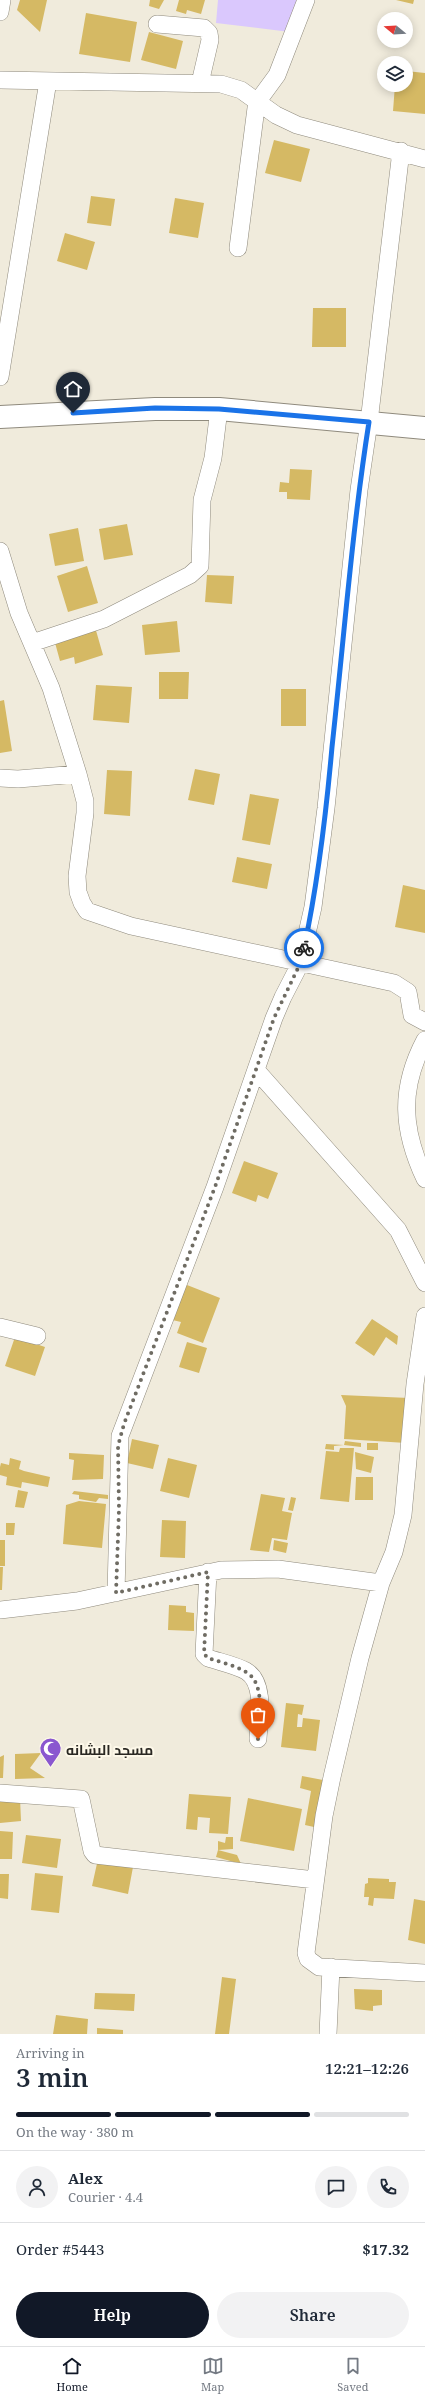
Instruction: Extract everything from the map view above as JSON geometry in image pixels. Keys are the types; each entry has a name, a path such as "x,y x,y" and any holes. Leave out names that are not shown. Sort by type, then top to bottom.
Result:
{"main road":[{"path":"0,417 155,408 219,409 425,428"}],"street":[{"path":"0,12 2,0"},
{"path":"238,248 254,116 258,101 277,75 306,0"},
{"path":"157,24 204,28 209,32 210,40 200,83"},
{"path":"0,80 221,84 241,90 258,101 276,116 297,125 401,151 425,159"},
{"path":"0,377 48,81"},
{"path":"116,1593 120,1436 212,1195 283,997 300,964 313,907 326,808 358,490 369,422 401,151"},
{"path":"32,643 104,618 190,575 200,566 202,500 213,458 219,409"},
{"path":"0,551 18,613 51,688 85,801 78,881 82,903 87,911 131,926 300,964 340,970 401,986 408,992 412,1015 425,1022"},
{"path":"0,778 18,779 78,774"},
{"path":"425,1040 412,1069 405,1101 413,1154 425,1179"},
{"path":"256,1070 398,1230 425,1283"},
{"path":"425,1316 420,1384 403,1515 394,1552 381,1583 346,1713 333,1770 315,1880 306,1953 313,1963 319,1967 425,1973"},
{"path":"0,1327 37,1336"},
{"path":"0,1610 54,1605 221,1570 278,1569 381,1583"},
{"path":"208,1572 204,1654 208,1658 245,1671 253,1679 259,1696 258,1739"},
{"path":"0,1793 81,1799 92,1851 95,1855 315,1880"},
{"path":"328,2034 331,1967"}],"shaded area":[{"path":"218,0 299,0 290,32 216,23"}],"building":[{"path":"20,0 47,0 40,32 17,10"},
{"path":"150,0 164,0 159,9 149,6"},
{"path":"179,0 205,0 201,14 187,10 186,14 176,11"},
{"path":"396,0 414,0 413,4"},
{"path":"86,13 137,22 130,62 79,54"},
{"path":"149,32 183,41 176,69 141,60"},
{"path":"413,72 425,73 425,114 393,111 394,92 413,92"},
{"path":"274,140 310,149 301,182 265,173"},
{"path":"91,196 115,199 111,226 87,223"},
{"path":"175,198 204,203 198,238 169,233"},
{"path":"65,233 95,242 87,270 57,261"},
{"path":"313,308 346,308 346,347 312,347"},
{"path":"290,469 312,470 310,500 287,499 287,492 279,492 280,482 289,483"},
{"path":"127,524 133,555 104,560 99,529"},
{"path":"78,528 84,561 55,566 49,534"},
{"path":"87,566 98,603 68,612 57,576"},
{"path":"207,575 234,576 232,604 205,602"},
{"path":"177,621 180,652 145,655 142,625"},
{"path":"95,627 103,655 75,664 74,657 60,661 54,639"},
{"path":"159,672 189,672 188,699 159,699"},
{"path":"96,685 132,687 129,723 93,720"},
{"path":"281,689 306,689 306,726 281,726"},
{"path":"4,700 12,751 0,753 0,701"},
{"path":"195,769 220,774 214,805 188,800"},
{"path":"107,770 132,771 130,816 104,814"},
{"path":"250,794 279,799 270,845 242,840"},
{"path":"237,857 272,864 267,889 232,882"},
{"path":"403,885 425,890 425,933 395,927"},
{"path":"244,1161 278,1173 268,1199 258,1195 256,1202 232,1193"},
{"path":"182,1283 220,1298 203,1343 177,1333 181,1322 168,1319"},
{"path":"372,1319 398,1336 397,1345 386,1337 374,1356 355,1343"},
{"path":"15,1337 45,1347 35,1376 5,1366"},
{"path":"187,1342 207,1348 199,1373 179,1367"},
{"path":"341,1395 409,1398 406,1443 344,1439 346,1406"},
{"path":"132,1439 159,1445 153,1469 127,1463"},
{"path":"345,1441 361,1443 361,1447 344,1445"},
{"path":"367,1443 378,1443 378,1450 367,1450"},
{"path":"326,1444 344,1445 334,1446 334,1450 325,1449"},
{"path":"340,1448 354,1448 349,1502 320,1499 326,1451 339,1452"},
{"path":"355,1452 374,1457 371,1473 356,1469"},
{"path":"69,1453 104,1455 103,1479 72,1480 74,1460 69,1459"},
{"path":"10,1458 21,1461 19,1469 50,1477 48,1487 22,1482 21,1488 6,1485 7,1477 0,1475 0,1467 1,1463 9,1465"},
{"path":"168,1458 197,1465 189,1498 160,1491"},
{"path":"356,1477 373,1477 373,1500 355,1500"},
{"path":"18,1490 28,1492 24,1508 15,1507"},
{"path":"74,1491 108,1495 108,1499 99,1498 96,1502 79,1499 79,1495 72,1494"},
{"path":"261,1494 285,1498 282,1511 292,1513 287,1540 272,1538 269,1552 250,1550"},
{"path":"291,1497 296,1498 293,1511 288,1510"},
{"path":"79,1501 106,1504 102,1548 63,1544 66,1505"},
{"path":"162,1520 186,1521 185,1558 160,1557"},
{"path":"6,1523 15,1523 14,1535 6,1535"},
{"path":"0,1540 5,1540 5,1566 0,1566"},
{"path":"274,1540 288,1543 286,1553 273,1550"},
{"path":"0,1567 3,1567 2,1590 0,1590"},
{"path":"169,1605 186,1606 186,1612 194,1613 194,1631 168,1630"},
{"path":"286,1703 304,1705 302,1715 298,1714 297,1727 302,1727 303,1718 320,1720 316,1751 281,1747"},
{"path":"41,1753 30,1768 45,1778 15,1779 15,1754"},
{"path":"4,1755 3,1778 0,1778 0,1757"},
{"path":"302,1776 323,1780 314,1827 305,1825 311,1791 300,1788"},
{"path":"189,1794 231,1797 228,1834 209,1833 210,1818 198,1817 197,1830 186,1829"},
{"path":"20,1798 21,1821 0,1823 0,1799"},
{"path":"248,1798 302,1809 294,1851 240,1841"},
{"path":"0,1831 13,1832 12,1859 0,1859"},
{"path":"26,1835 61,1839 57,1868 22,1863"},
{"path":"226,1837 233,1837 233,1849 218,1850 218,1841 225,1843"},
{"path":"218,1850 237,1855 241,1864 216,1857"},
{"path":"98,1859 133,1867 128,1894 92,1886"},
{"path":"35,1873 63,1876 59,1913 31,1910"},
{"path":"0,1874 9,1874 8,1899 0,1898"},
{"path":"368,1878 389,1879 389,1882 396,1882 394,1899 374,1898 373,1906 368,1905 369,1897 364,1897 365,1884 368,1883"},
{"path":"414,1899 425,1901 425,1944 408,1940"},
{"path":"222,1977 236,1979 229,2034 215,2034"},
{"path":"354,1989 382,1990 382,2005 373,2006 373,2011 355,2009"},
{"path":"95,1993 135,1994 134,2011 94,2009"},
{"path":"56,2015 88,2019 87,2034 53,2034"},
{"path":"97,2028 123,2030 123,2034 97,2034"}],"way so far":[{"path":"258,1739 259,1696 257,1686 253,1679 245,1671 208,1658 204,1654 208,1572 158,1585 116,1593 119,1509 118,1446 124,1424 188,1261 233,1139 274,1018 300,964 304,948"}],"place":[{"name":"مسجد البشانه","path":"50,1768"}],"route":[{"path":"73,413 155,408 219,409 295,414 369,422 358,490 326,808 313,907 304,948"}]}
